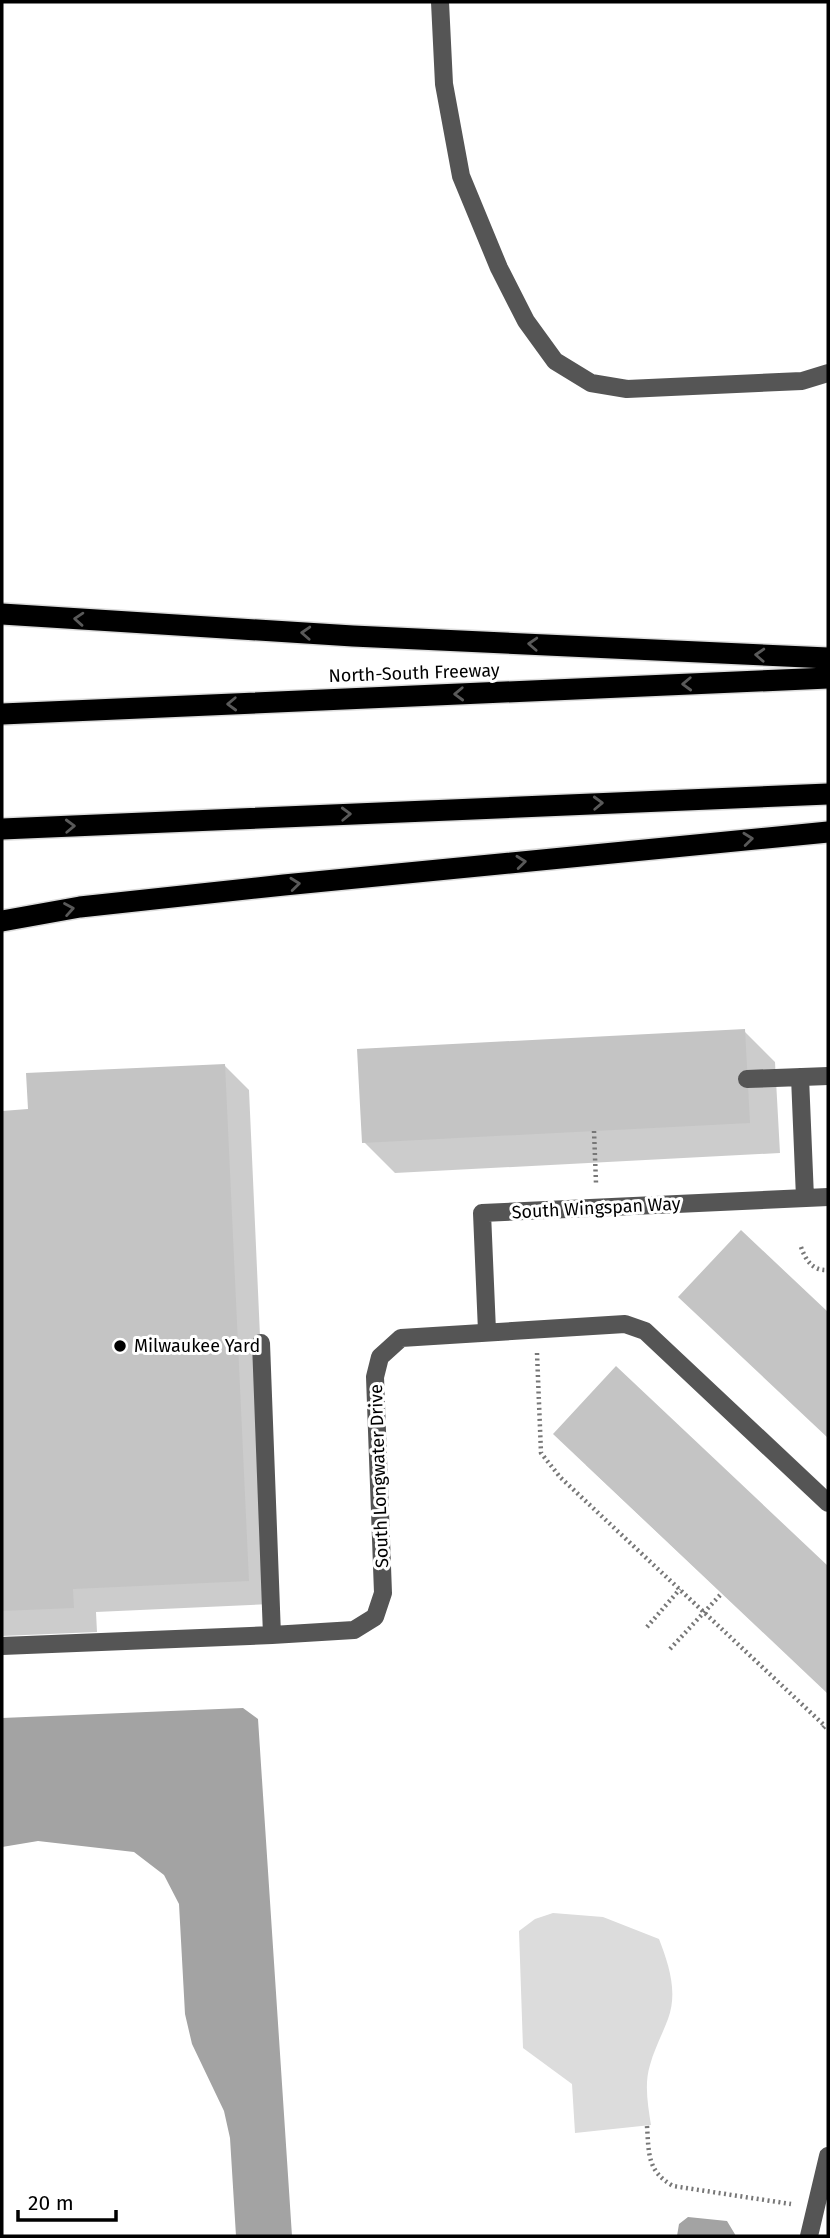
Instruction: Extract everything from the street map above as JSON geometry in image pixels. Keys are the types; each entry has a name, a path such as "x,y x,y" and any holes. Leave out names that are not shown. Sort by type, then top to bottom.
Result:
{"highway":[{"path":"2,614 340,635 828,658"},
{"name":"North-South Freeway","path":"2,714 828,678"},
{"path":"2,829 828,793"},
{"path":"2,921 80,907 284,885 828,832"}],"street":[{"path":"440,2 444,84 461,176 499,268 521,311 555,361 591,383 627,389 802,381 828,373"},
{"path":"747,1079 828,1076"},
{"path":"800,1077 805,1198"},
{"name":"South Wingspan Way","path":"486,1331 482,1213 828,1197"},
{"name":"South Longwater Drive","path":"2,1646 354,1630 375,1617 383,1593 375,1377 380,1357 401,1338 625,1324 645,1331 828,1503"},
{"path":"261,1343 272,1635"},
{"path":"809,2236 828,2156"}],"path":[{"path":"594,1131 597,1208"},
{"path":"801,1247 811,1265 828,1270"},
{"path":"537,1349 541,1453 560,1477 825,1726 824,1728"},
{"path":"647,1627 680,1589"},
{"path":"670,1649 722,1593"},
{"path":"647,2126 649,2155 653,2168 661,2179 673,2186 791,2204"}],"shaded area":[{"path":"243,1708 258,1719 292,2236 236,2236 230,2138 224,2111 192,2044 185,2014 179,1904 164,1875 134,1852 38,1841 2,1847 2,1718"},
{"path":"553,1913 603,1917 659,1939 669,1969 672,1999 668,2019 648,2072 647,2095 651,2125 575,2133 572,2084 523,2048 519,1931 535,1919"},
{"path":"688,2217 727,2221 736,2236 677,2236 679,2224"}],"building":[{"path":"745,1029 750,1123 362,1143 357,1049"},
{"name":"Milwaukee Yard","path":"225,1064 249,1581 73,1589 74,1608 2,1611 2,1111 28,1109 26,1073"},
{"path":"741,1230 828,1312 828,1438 678,1297"},
{"path":"616,1366 828,1566 828,1694 553,1434"}],"place":[{"name":"Milwaukee Yard","path":"120,1346"}]}
